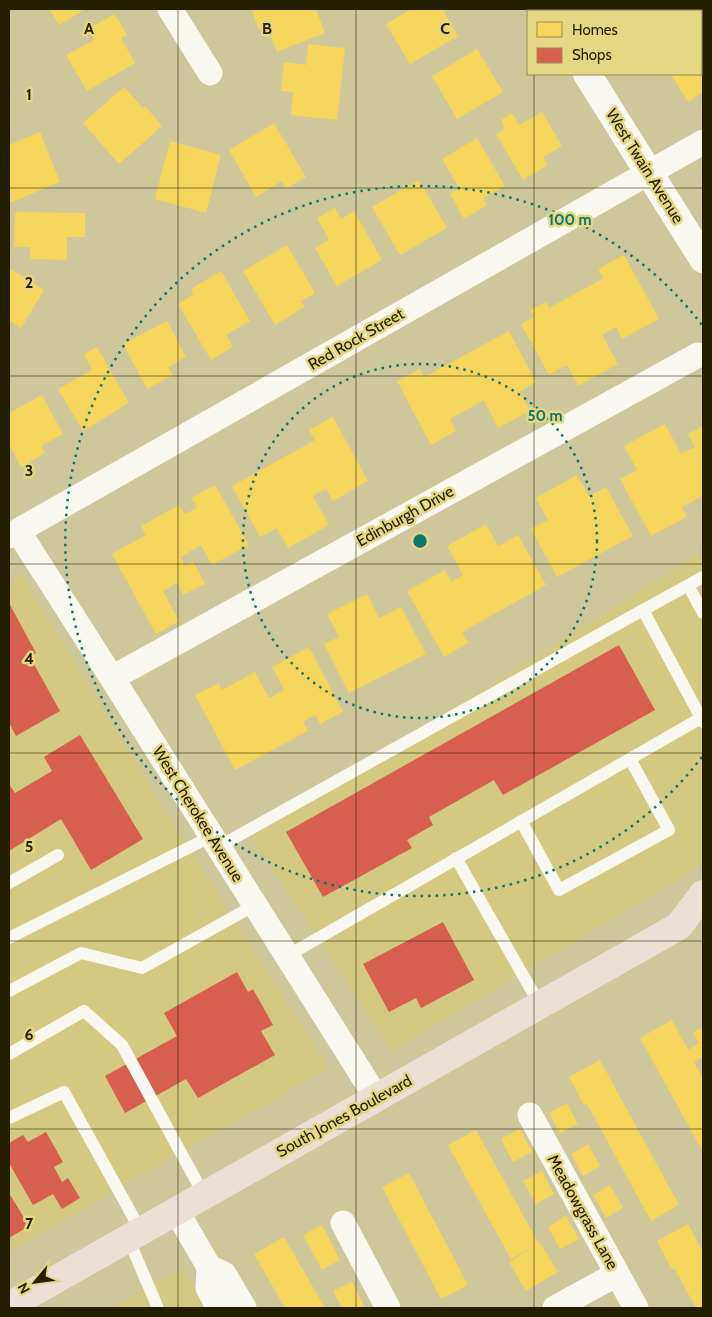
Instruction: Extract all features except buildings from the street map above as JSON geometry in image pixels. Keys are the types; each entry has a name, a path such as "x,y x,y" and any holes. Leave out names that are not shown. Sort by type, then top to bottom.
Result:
{"main road":[{"name":"South Jones Boulevard","path":"11,1300 204,1195 540,1004 691,926 703,894"}],"street":[{"path":"170,9 210,72"},
{"name":"West Twain Avenue","path":"588,75 703,259"},
{"name":"Red Rock Street","path":"14,534 703,142"},
{"name":"Edinburgh Drive","path":"112,678 698,355"},
{"name":"West Cherokee Avenue","path":"14,534 112,678 376,1097"},
{"name":"Meadowgrass Lane","path":"530,1115 636,1308"},
{"path":"176,1210 210,1267 224,1274 244,1308"},
{"path":"343,1223 388,1308"},
{"path":"210,1267 208,1288 219,1308"},
{"path":"555,1308 617,1274"}],"lane":[{"path":"9,938 215,842 703,577"},
{"path":"688,585 703,614"},
{"path":"287,956 630,759 702,720 643,610"},
{"path":"521,821 559,890 669,830 630,759"},
{"path":"9,883 58,855"},
{"path":"456,858 540,1004"},
{"path":"9,991 81,952 142,968 255,905"},
{"path":"9,1054 84,1011 122,1045 204,1195"},
{"path":"9,1118 64,1092 134,1234 158,1308"}],"shaded area":[{"path":"703,551 703,864 391,1051 251,836"},
{"path":"21,575 181,836 329,1068 9,1252 9,581"},
{"path":"183,1269 204,1308 111,1308"}]}
